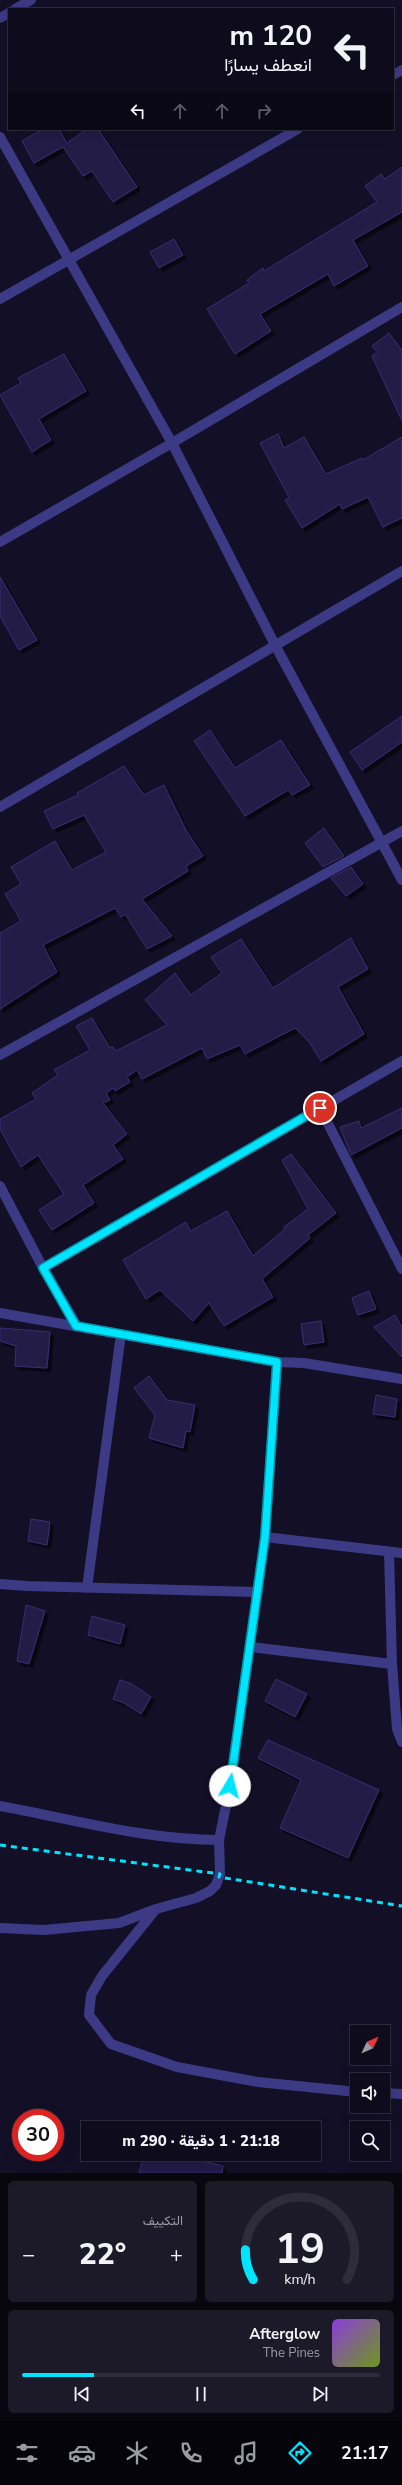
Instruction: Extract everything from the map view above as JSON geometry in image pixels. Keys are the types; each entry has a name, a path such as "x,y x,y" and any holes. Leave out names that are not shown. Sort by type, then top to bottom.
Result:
{"street":[{"path":"17,8 30,0"},
{"path":"0,299 296,130"},
{"path":"0,137 67,260 172,443 275,645 402,880"},
{"path":"0,542 172,443 402,307"},
{"path":"0,807 402,571"},
{"path":"0,1055 402,831"},
{"path":"43,1268 402,1060"},
{"path":"320,1108 402,1269"},
{"path":"0,1186 43,1268 76,1326"},
{"path":"0,1313 277,1362 304,1363 402,1379"},
{"path":"86,1588 121,1334"},
{"path":"2,1931 44,1930 119,1923 156,1909 196,1898 210,1891 216,1885 220,1874 219,1840 230,1786 265,1537 277,1362"},
{"path":"265,1537 402,1553"},
{"path":"389,1552 392,1664 397,1728 402,1742"},
{"path":"0,1584 86,1588 258,1592"},
{"path":"250,1647 392,1664"},
{"path":"0,1806 138,1831 199,1840 219,1840"},
{"path":"156,1909 102,1976 91,1995 89,2015 111,2044 177,2067 258,2082 350,2091"},
{"path":"390,2093 402,2094"}],"building":[{"path":"41,130 60,130 67,143 86,130 99,130 137,187 113,202 92,171 83,176 63,147 34,163 22,141"},
{"path":"402,167 402,212 353,240 368,266 334,286 328,274 260,314 271,331 235,354 207,309 249,283 247,280 263,268 264,271 377,202 365,186 381,174 385,179"},
{"path":"174,239 183,255 159,268 150,252"},
{"path":"389,333 402,350 402,421 372,356 377,352 372,346"},
{"path":"64,354 86,391 39,419 51,440 32,452 0,395 21,383 18,378"},
{"path":"278,434 284,448 304,437 326,474 362,458 363,460 402,437 402,518 383,527 368,497 342,509 340,504 302,528 285,500 289,497 260,443"},
{"path":"0,577 37,640 19,650 0,616"},
{"path":"402,716 402,742 362,770 350,752"},
{"path":"210,730 235,768 281,740 310,785 292,795 288,790 245,816 194,741"},
{"path":"124,766 144,795 164,785 186,830 203,856 186,866 188,871 142,899 172,936 147,949 125,914 121,917 115,908 43,945 57,972 0,1009 0,933 21,921 5,894 21,884 11,867 55,841 72,870 106,852 84,815 53,829 44,811 78,795 77,793"},
{"path":"324,828 344,856 323,867 305,843"},
{"path":"351,867 363,884 346,896 331,878"},
{"path":"351,938 368,969 338,987 364,1034 321,1061 309,1042 295,1028 245,1054 240,1045 207,1059 202,1048 142,1079 137,1070 127,1077 130,1082 115,1091 113,1088 106,1093 110,1100 103,1103 127,1134 113,1145 123,1159 83,1185 94,1203 52,1230 39,1210 64,1194 38,1155 21,1167 0,1129 0,1119 36,1099 32,1093 58,1075 54,1070 90,1050 76,1026 92,1018 110,1048 112,1046 116,1051 167,1025 145,1000 175,973 191,995 222,973 211,957 241,939 273,988"},
{"path":"402,1108 402,1128 351,1155 340,1127 359,1121 361,1128"},
{"path":"291,1154 336,1213 308,1235 310,1238 262,1279 273,1297 224,1326 209,1303 193,1321 160,1290 146,1299 123,1260 186,1222 191,1231 227,1211 253,1256 285,1229 284,1227 308,1209 282,1160"},
{"path":"369,1291 376,1309 358,1315 352,1298"},
{"path":"395,1315 402,1327 402,1357 374,1327"},
{"path":"321,1321 324,1342 304,1345 301,1324"},
{"path":"0,1328 50,1332 47,1368 15,1366 16,1346 0,1341"},
{"path":"149,1376 167,1400 195,1405 190,1432 186,1431 183,1448 149,1438 155,1415 134,1388"},
{"path":"376,1395 397,1399 395,1417 373,1414"},
{"path":"31,1519 50,1522 47,1545 28,1541"},
{"path":"26,1605 45,1611 29,1664 17,1661"},
{"path":"92,1616 125,1625 120,1644 88,1635"},
{"path":"276,1679 307,1694 295,1717 265,1701"},
{"path":"120,1680 132,1684 151,1697 141,1714 124,1703 113,1699"},
{"path":"268,1740 379,1790 348,1858 280,1828 301,1780 258,1758"},
{"path":"142,2161 203,2161 223,2166 222,2173 139,2173"}],"railway":[{"path":"0,1845 220,1874 219,1877 402,1906"}],"route":[{"path":"230,1786 265,1537 277,1362 76,1326 43,1268 320,1108"}]}
